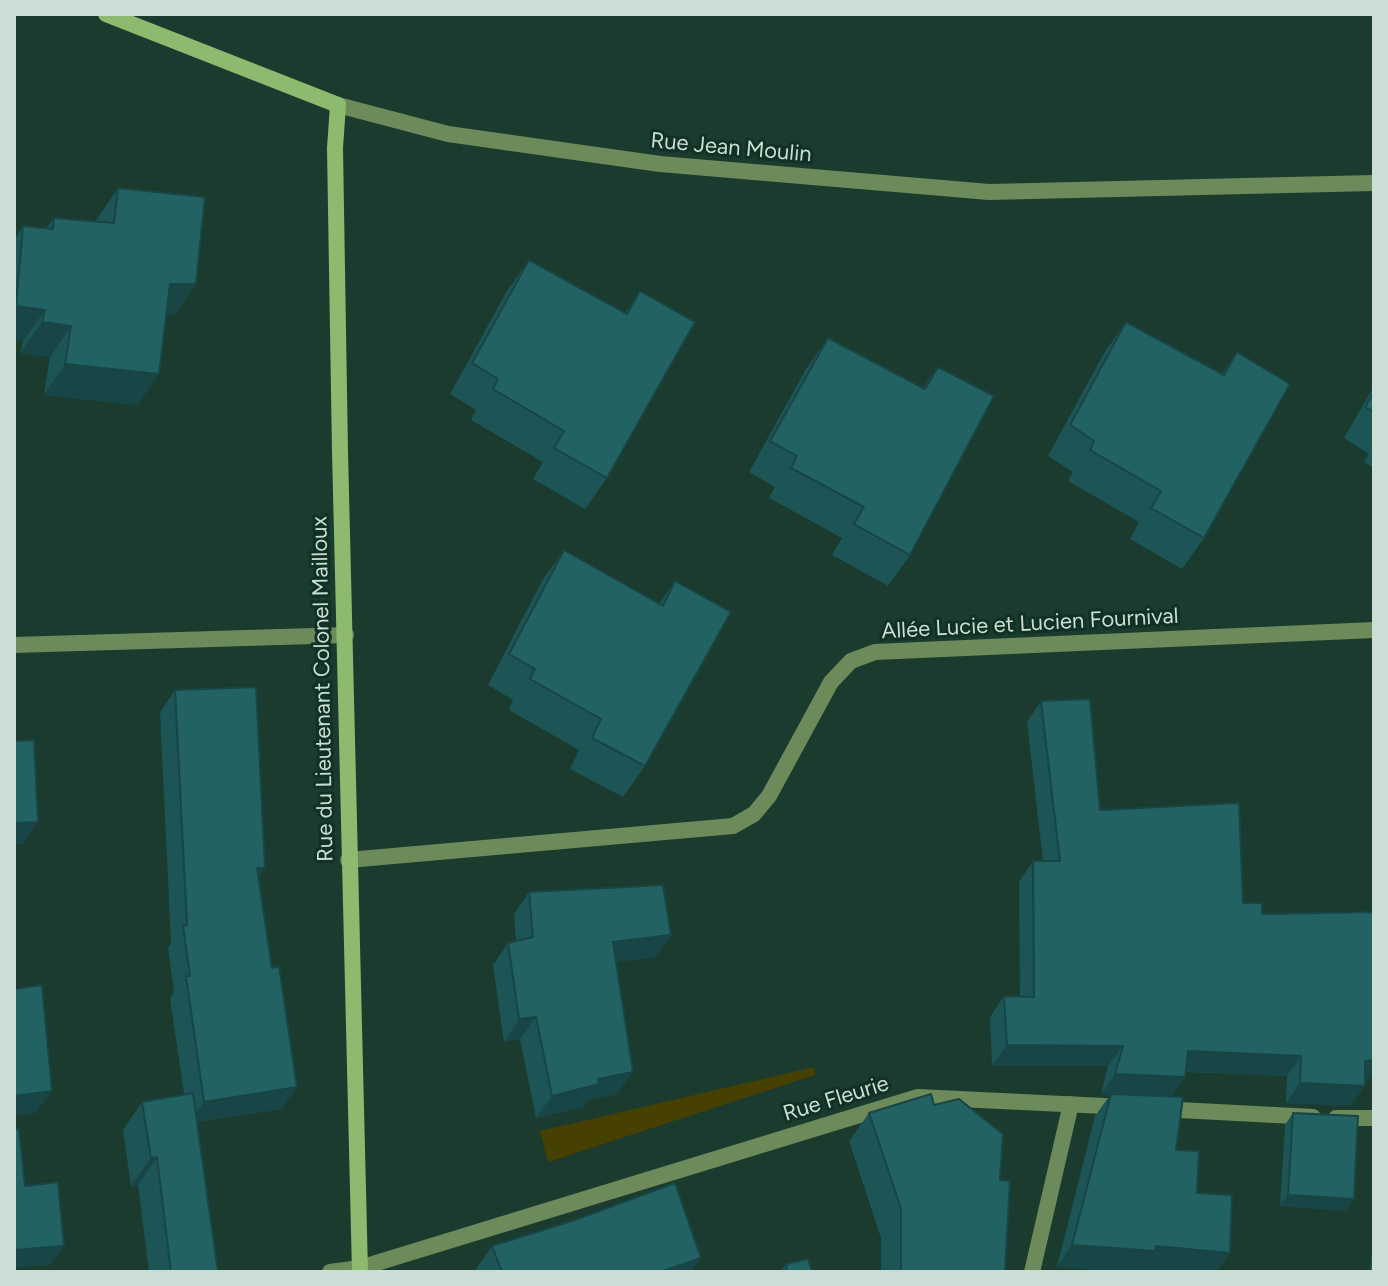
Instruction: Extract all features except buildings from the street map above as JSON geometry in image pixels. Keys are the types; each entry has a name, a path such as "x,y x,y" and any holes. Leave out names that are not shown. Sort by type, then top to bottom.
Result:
{"street":[{"name":"Rue Jean Moulin","path":"106,14 338,105 448,134 660,164 989,192 1374,183"},
{"name":"Rue du Lieutenant Colonel Mailloux","path":"338,105 335,164 348,860 360,1270"},
{"name":"Allée Lucie et Lucien Fournival","path":"348,860 733,826 754,814 769,796 831,682 851,661 875,652 1374,630"},
{"path":"14,645 346,635"},
{"name":"Rue Fleurie","path":"330,1272 360,1270 918,1097 1374,1118"},
{"path":"1032,1272 1071,1104"}],"shaded area":[{"path":"814,1067 815,1075 548,1162 540,1131"}]}
